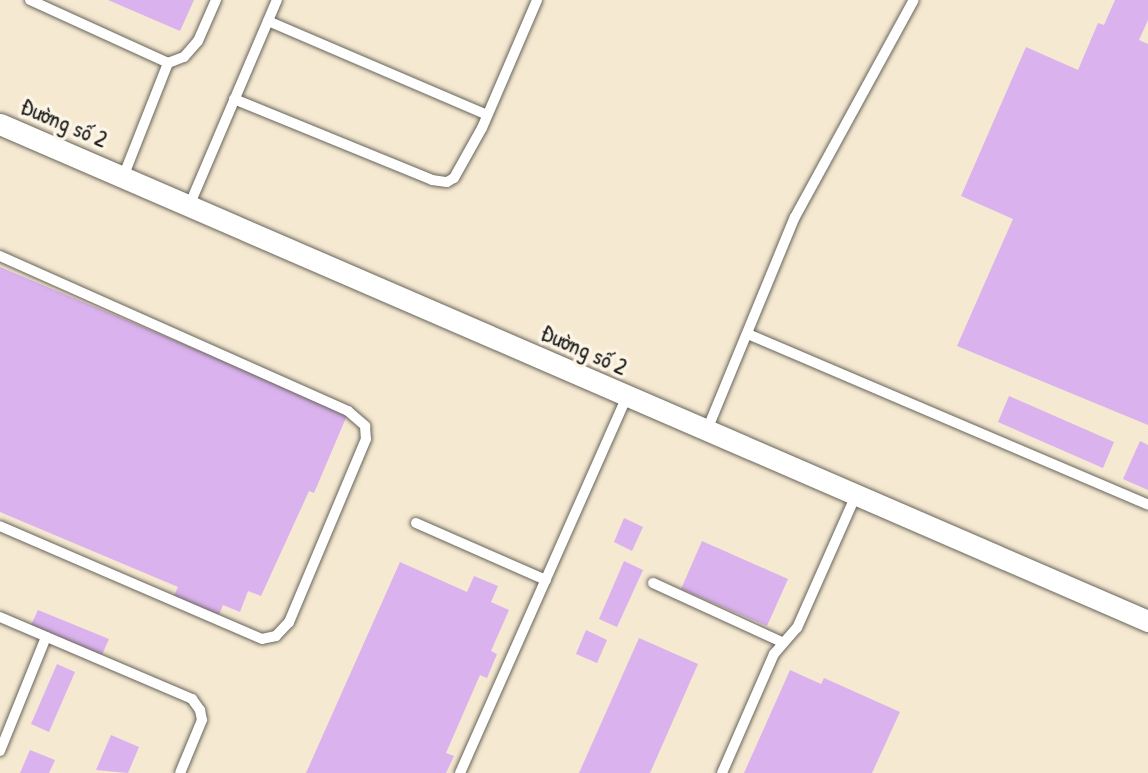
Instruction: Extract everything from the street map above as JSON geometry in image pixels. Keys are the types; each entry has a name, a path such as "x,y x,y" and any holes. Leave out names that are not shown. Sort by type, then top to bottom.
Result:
{"street":[{"name":"Đường số 2","path":"0,124 1148,621"}],"lane":[{"path":"30,0 168,64"},
{"path":"123,177 168,64 184,57 198,41 216,0"},
{"path":"189,206 277,0"},
{"path":"234,99 441,182 454,178 487,115 537,0"},
{"path":"707,430 795,217 914,0"},
{"path":"268,21 487,115"},
{"path":"0,256 348,411 365,426 366,439 289,622 276,636 262,639 0,526"},
{"path":"748,334 1148,505"},
{"path":"460,773 628,397"},
{"path":"722,773 782,642 797,628 856,495"},
{"path":"416,523 546,580"},
{"path":"653,583 782,642"},
{"path":"0,617 191,699 200,710 202,720 180,773"},
{"path":"0,751 46,637"}],"building":[{"path":"108,0 194,0 180,31"},
{"path":"1115,0 1148,0 1148,20 1139,40 1148,44 1148,425 957,346 1013,219 961,196 1026,47 1078,70 1098,23 1104,25"},
{"path":"0,267 348,413 314,493 309,491 261,596 248,591 240,612 223,605 218,617 173,598 178,587 0,512"},
{"path":"1009,396 1114,442 1103,468 998,422"},
{"path":"1140,441 1148,445 1148,490 1123,479"},
{"path":"624,518 643,527 632,551 614,542"},
{"path":"702,541 788,579 767,626 681,589"},
{"path":"624,561 643,570 617,627 599,619"},
{"path":"400,562 467,592 474,576 498,586 491,602 509,610 491,651 497,654 487,678 480,675 446,753 454,756 446,773 306,773"},
{"path":"38,610 109,639 101,657 30,627"},
{"path":"586,630 607,640 597,663 576,654"},
{"path":"639,638 698,664 650,773 579,773"},
{"path":"57,664 75,672 49,732 31,724"},
{"path":"790,670 821,684 824,678 900,712 872,773 744,773"},
{"path":"111,735 139,747 128,773 96,770"},
{"path":"30,750 55,760 49,773 20,773"}]}
